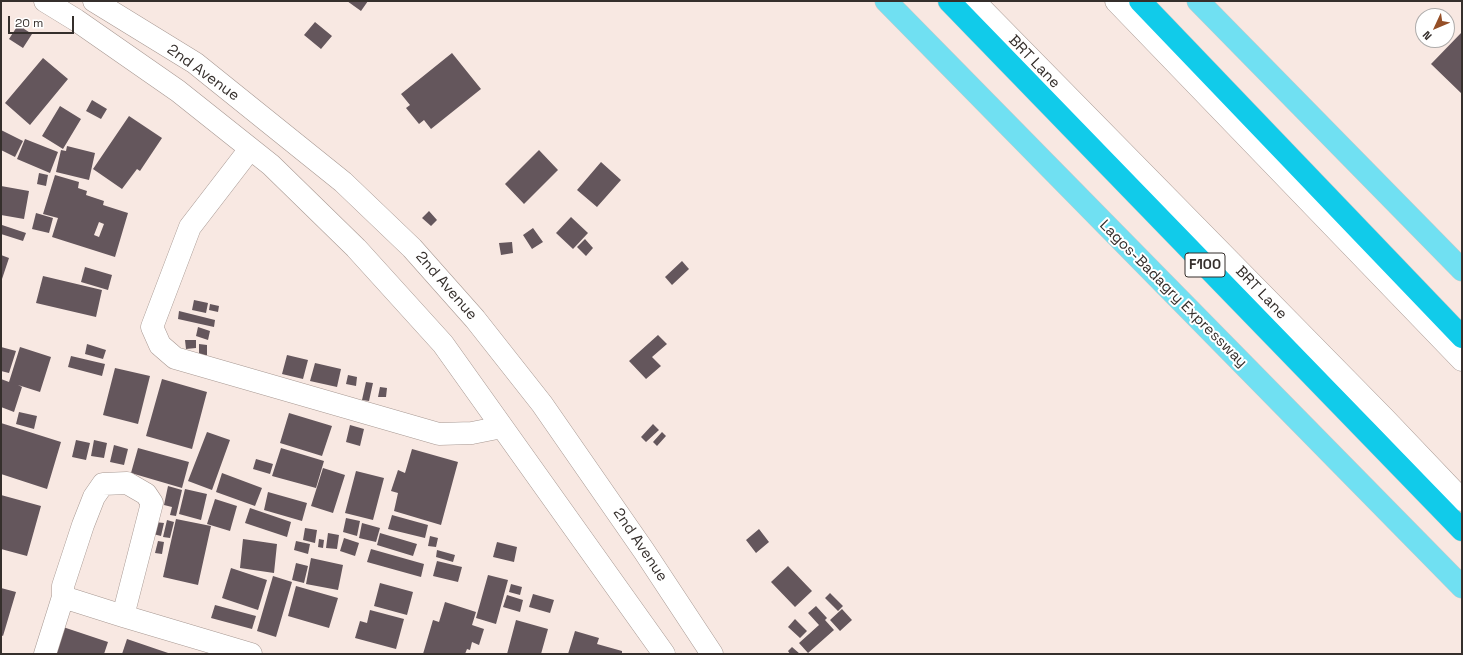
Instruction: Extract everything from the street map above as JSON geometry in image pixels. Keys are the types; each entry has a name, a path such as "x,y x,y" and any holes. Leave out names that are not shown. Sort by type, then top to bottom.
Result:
{"highway":[{"name":"F100","path":"949,1 1462,530"},
{"path":"1140,1 1462,336"}],"main road":[{"name":"Lagos-Badagry Expressway","path":"886,1 1462,587"},
{"path":"1198,1 1462,270"}],"street":[{"name":"2nd Avenue","path":"45,1 76,20 178,92 250,149 271,166 356,248 443,344 664,654"},
{"name":"2nd Avenue","path":"94,1 196,63 343,182 412,248 475,319 542,404 644,551 712,654"},
{"name":"BRT Lane","path":"974,1 1367,401 1462,500"},
{"path":"1116,1 1462,360"},
{"path":"250,149 190,227 152,327 160,345 175,358 440,434 472,434 502,427"},
{"path":"45,654 63,597 63,586 83,525 94,497 103,484 127,483 146,494 152,503 123,616"},
{"path":"63,597 251,654"}],"building":[{"path":"347,1 368,1 361,11"},
{"path":"315,22 332,36 321,49 304,35"},
{"path":"18,25 32,34 23,48 9,39"},
{"path":"1462,32 1462,94 1431,64 1446,48 1455,48 1455,39"},
{"path":"452,53 481,89 431,129 424,120 419,124 406,108 410,105 401,94"},
{"path":"43,58 68,79 30,125 5,103"},
{"path":"92,100 107,109 101,119 86,111"},
{"path":"60,106 81,119 63,149 42,136"},
{"path":"129,116 162,138 140,171 137,169 122,189 93,169"},
{"path":"1,130 23,141 15,157 1,150"},
{"path":"25,139 58,152 50,173 17,159"},
{"path":"67,146 95,153 89,180 56,172 61,150 66,151"},
{"path":"539,150 558,170 524,204 505,184"},
{"path":"601,162 621,180 597,207 577,190"},
{"path":"39,173 48,175 46,186 37,184"},
{"path":"55,175 79,182 78,188 87,191 86,195 104,201 103,205 128,213 115,257 52,237 58,218 43,214","holes":["99,222 104,224 99,237 94,235"]},
{"path":"1,186 29,191 24,219 1,215"},
{"path":"429,211 437,220 431,226 422,218"},
{"path":"36,213 53,218 49,233 32,229"},
{"path":"571,217 588,233 573,249 556,233"},
{"path":"2,225 26,233 23,241 1,234"},
{"path":"533,228 543,242 532,249 523,235"},
{"path":"585,239 593,248 586,256 577,247"},
{"path":"512,242 513,253 501,255 499,243"},
{"path":"1,255 9,258 1,282"},
{"path":"682,261 689,269 672,285 665,277"},
{"path":"85,267 112,275 108,290 81,282"},
{"path":"43,276 102,290 96,317 36,303"},
{"path":"194,300 208,303 206,313 192,310"},
{"path":"210,304 219,306 218,312 209,310"},
{"path":"179,311 215,320 214,327 178,319"},
{"path":"198,327 210,331 208,340 196,336"},
{"path":"658,335 667,344 652,357 661,366 646,379 629,361"},
{"path":"185,340 196,340 196,348 186,349"},
{"path":"87,344 106,350 103,359 85,354"},
{"path":"199,344 207,345 207,355 199,355"},
{"path":"1,347 16,351 9,373 1,371"},
{"path":"20,347 51,357 40,392 18,385 22,387 14,412 1,407 1,379 9,382"},
{"path":"287,355 308,360 303,379 282,374"},
{"path":"71,356 105,364 102,376 68,367"},
{"path":"315,363 341,369 337,387 310,381"},
{"path":"115,368 150,376 138,424 103,415"},
{"path":"348,375 357,377 356,386 346,384"},
{"path":"162,379 207,392 192,449 146,436"},
{"path":"366,382 373,383 369,401 362,400"},
{"path":"380,387 387,388 386,397 378,397"},
{"path":"19,412 37,416 34,429 16,424"},
{"path":"289,413 332,426 322,456 280,443"},
{"path":"1,423 61,442 47,489 1,474"},
{"path":"653,424 659,430 646,442 641,437"},
{"path":"350,425 364,429 360,446 346,442"},
{"path":"207,432 230,440 212,490 188,481"},
{"path":"662,432 666,436 657,446 653,442"},
{"path":"76,440 90,443 86,460 72,457"},
{"path":"94,440 107,443 104,458 91,456"},
{"path":"114,445 128,449 124,465 110,462"},
{"path":"138,448 189,462 182,488 131,473"},
{"path":"281,448 324,461 316,488 272,476"},
{"path":"412,449 458,462 441,525 394,511 398,493 391,491 398,470 405,473"},
{"path":"256,459 273,464 270,474 253,469"},
{"path":"323,468 345,475 333,513 311,506"},
{"path":"356,471 384,478 373,520 345,513"},
{"path":"222,473 262,488 255,506 216,492"},
{"path":"168,486 182,490 176,516 170,515 172,507 164,505"},
{"path":"185,489 207,494 201,520 179,514"},
{"path":"268,492 307,503 302,521 264,510"},
{"path":"1,495 41,506 27,556 1,549"},
{"path":"215,499 237,506 230,531 207,524"},
{"path":"250,508 291,522 287,537 245,523"},
{"path":"392,515 428,525 425,538 388,529"},
{"path":"346,518 360,521 357,536 343,532"},
{"path":"176,519 211,526 198,585 163,577"},
{"path":"167,520 174,522 170,538 163,537"},
{"path":"155,522 164,523 161,536 153,534"},
{"path":"362,523 380,528 376,542 359,538"},
{"path":"305,528 317,530 315,543 303,540"},
{"path":"759,529 769,542 756,553 746,540"},
{"path":"328,533 339,535 337,549 326,548"},
{"path":"380,533 417,544 413,556 377,545"},
{"path":"430,536 438,538 436,547 428,546"},
{"path":"344,538 359,543 355,556 340,551"},
{"path":"243,539 277,544 274,573 240,568"},
{"path":"319,539 324,540 323,548 318,547"},
{"path":"158,541 164,542 162,554 155,553"},
{"path":"296,541 310,544 308,554 294,550"},
{"path":"497,542 517,547 514,562 493,557"},
{"path":"371,549 424,564 421,577 367,562"},
{"path":"437,550 455,555 453,562 436,557"},
{"path":"311,558 343,565 338,590 306,584"},
{"path":"437,561 462,567 458,582 433,576"},
{"path":"296,563 308,566 304,583 292,580"},
{"path":"788,566 812,591 795,607 771,582"},
{"path":"231,568 267,580 258,610 222,598"},
{"path":"488,575 508,580 496,624 476,618"},
{"path":"273,576 292,582 276,637 257,631"},
{"path":"380,583 413,592 407,615 374,606"},
{"path":"511,584 522,587 520,595 509,592"},
{"path":"296,586 338,598 329,628 288,616"},
{"path":"1,588 16,592 3,636 1,635"},
{"path":"830,593 843,606 838,611 825,598"},
{"path":"533,594 554,600 550,613 529,607"},
{"path":"507,595 523,600 520,612 503,607"},
{"path":"445,602 476,612 472,625 484,629 479,645 472,642 470,650 467,649 465,654 423,654 433,620 439,622"},
{"path":"215,605 256,616 252,629 211,618"},
{"path":"816,606 827,618 825,620 834,630 808,653 799,643 819,625 808,613"},
{"path":"842,609 852,620 840,631 830,620"},
{"path":"370,610 404,619 396,649 355,638 360,621 367,623"},
{"path":"795,619 807,631 800,638 788,627"},
{"path":"516,620 548,629 541,654 507,654"},
{"path":"57,625 108,642 104,654 48,654"},
{"path":"575,631 599,638 597,644 622,651 622,654 568,654"},
{"path":"127,639 171,654 122,654"},
{"path":"792,647 800,654 790,654 788,651"}]}
